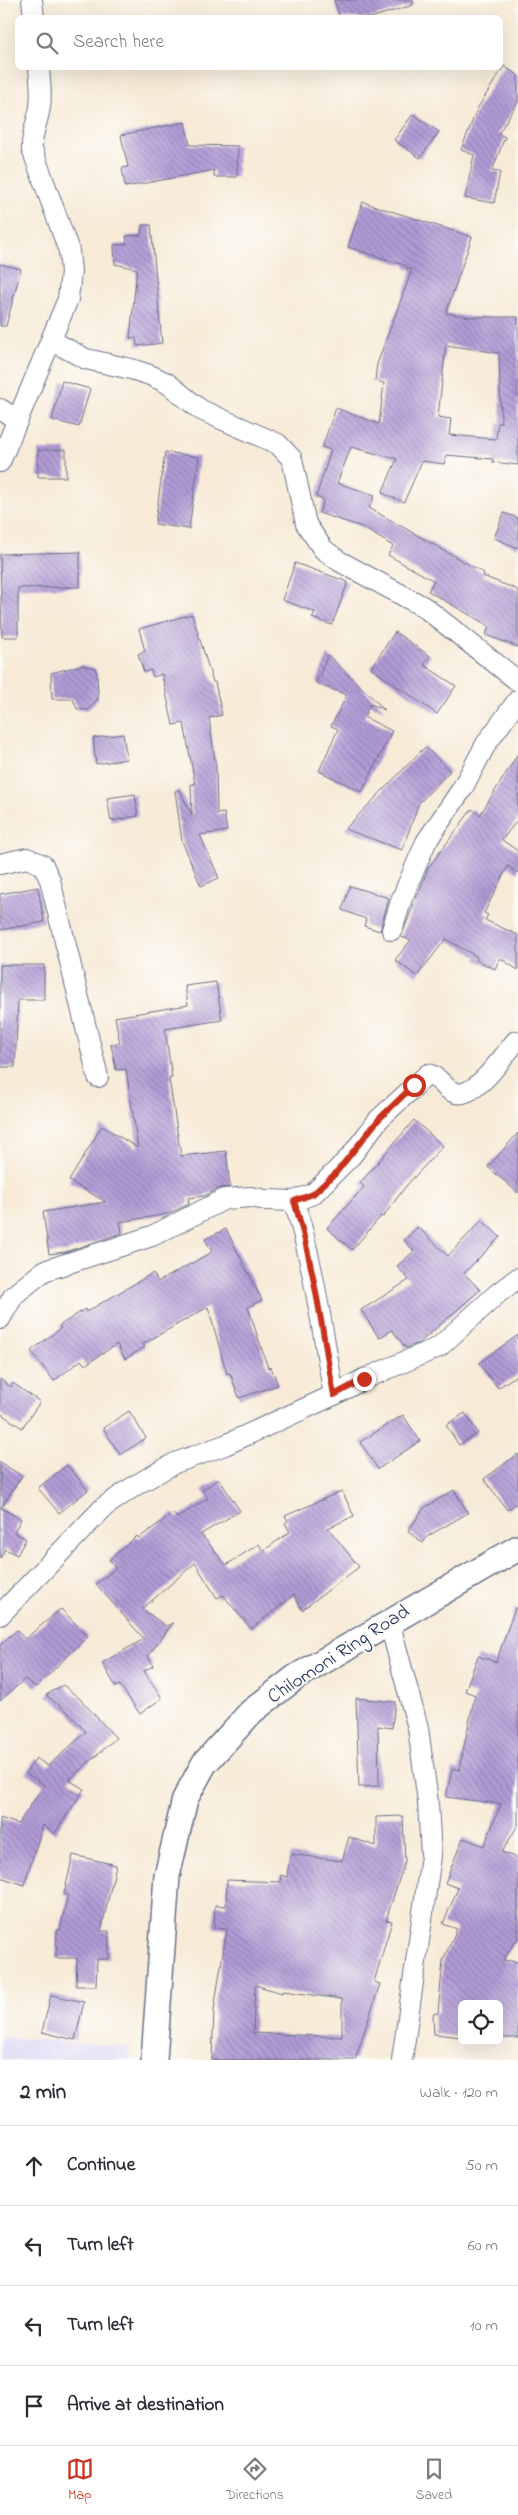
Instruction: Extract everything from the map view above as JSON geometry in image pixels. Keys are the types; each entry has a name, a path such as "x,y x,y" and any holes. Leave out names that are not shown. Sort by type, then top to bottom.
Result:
{"street":[{"path":"32,0 34,15"},
{"path":"0,462 68,300 72,272 68,251 32,149 31,137 40,109 42,93 39,70"},
{"path":"52,341 86,360 131,368 150,375 166,383 201,410 278,444 292,459 306,524 323,549 339,561 424,607 518,681"},
{"path":"0,409 18,420"},
{"path":"392,930 402,898 426,842 462,789 486,744 518,700"},
{"path":"0,864 27,858 43,866 50,880 98,1077"},
{"path":"0,1319 14,1295 44,1271 152,1236 225,1199 251,1197 266,1200 294,1201 313,1194 335,1174 379,1119 428,1074 439,1077 451,1092 464,1094 476,1088 516,1042"},
{"path":"294,1201 306,1238 316,1283 334,1395"},
{"path":"0,1615 104,1507 136,1485 175,1463 225,1445 334,1395 364,1379 439,1347 497,1294 518,1278"},
{"name":"Chilomoni Ring Road","path":"154,2060 167,1876 180,1814 192,1783 218,1747 251,1712 296,1677 389,1621 518,1548"},
{"path":"389,1621 418,1728 428,1802 430,1856 402,2060"}],"shaded area":[{"path":"0,2037 130,2047 129,2060 0,2060"}],"building":[{"path":"334,0 413,0 413,5 380,15 339,15"},
{"path":"504,66 518,75 518,102 498,134 505,137 492,171 500,172 494,203 465,198 474,155 461,150 477,109"},
{"path":"413,114 439,132 420,158 394,140"},
{"path":"185,122 190,145 238,146 237,177 214,177 214,170 125,187 122,168 128,167 121,135"},
{"path":"363,202 472,237 446,313 471,317 518,317 518,465 493,462 493,459 446,455 444,464 422,461 404,502 382,493 397,459 351,447 337,483 375,495 369,508 484,573 483,576 518,590 518,647 486,635 489,626 428,591 434,581 388,555 393,546 362,527 319,513 324,500 316,497 331,450 322,447 336,408 379,424 384,383 375,381 377,364 412,270 406,268 407,266 348,247","holes":["446,345 499,353 501,423 498,423 496,439 449,435 451,419 438,417"]},
{"path":"142,225 151,225 162,343 137,346 136,338 130,338 137,269 115,264 114,245 127,244 126,236 141,235"},
{"path":"0,264 21,269 6,326 0,326"},
{"path":"62,381 90,389 79,427 52,420"},
{"path":"38,450 66,450 66,477 38,477"},
{"path":"165,452 199,457 189,529 155,524"},
{"path":"504,513 518,518 518,548 494,538"},
{"path":"80,552 80,587 18,588 18,637 2,637 0,554"},
{"path":"295,563 348,582 332,625 312,618 315,612 282,600"},
{"path":"192,614 213,682 215,682 222,715 209,718 216,767 217,814 224,813 227,831 200,835 219,878 201,886 182,841 175,791 180,790 192,816 191,784 195,784 184,723 173,725 162,674 153,677 151,670 144,672 138,654 145,651 139,629"},
{"path":"395,632 430,656 424,665 456,686 437,714 371,668"},
{"path":"328,655 385,710 370,704 364,717 392,731 362,792 319,771 338,729 331,726 347,695 316,683"},
{"path":"82,665 95,668 97,674 98,699 88,710 77,709 73,699 52,699 51,673"},
{"path":"123,734 127,759 96,764 93,738"},
{"path":"425,747 450,771 419,803 402,850 345,829"},
{"path":"518,754 518,819 502,840 518,851 518,873 508,866 484,913 488,915 485,920 518,935 518,970 500,958 495,969 476,960 477,957 446,939 417,976 395,960 411,940 401,937 428,868 472,809 480,815"},
{"path":"135,794 138,816 111,821 107,798"},
{"path":"350,886 389,898 380,931 364,926 366,919 342,910"},
{"path":"38,887 44,922 0,930 0,894"},
{"path":"0,965 44,965 44,1000 18,1000 15,1067 0,1067"},
{"path":"216,982 222,1020 165,1029 172,1078 169,1079 181,1156 226,1151 230,1187 220,1188 204,1196 188,1198 189,1204 168,1214 120,1222 122,1233 65,1252 49,1254 43,1212 106,1202 69,1181 102,1126 138,1148 126,1069 116,1070 111,1044 120,1043 115,1017 188,1005 185,986"},
{"path":"414,1120 443,1146 406,1186 383,1217 381,1216 352,1250 327,1228 364,1187 360,1183"},
{"path":"518,1133 518,1193 488,1167"},
{"path":"482,1220 500,1237 464,1273 480,1290 419,1343 406,1348 392,1330 379,1338 361,1310 409,1280 397,1266 414,1251 404,1240 418,1227 448,1256"},
{"path":"226,1229 262,1300 248,1307 268,1368 271,1367 278,1385 239,1398 230,1373 227,1374 208,1307 143,1344 145,1347 125,1359 117,1344 85,1365 81,1360 54,1381 31,1351 61,1328 59,1326 85,1309 86,1312 153,1273 158,1282 212,1252 205,1239"},
{"path":"518,1335 518,1374 498,1388 479,1363"},
{"path":"0,1379 11,1387 13,1383 40,1402 22,1428 0,1413"},
{"path":"129,1411 146,1438 120,1455 103,1428"},
{"path":"465,1413 478,1433 459,1445 446,1425"},
{"path":"403,1415 420,1441 378,1469 360,1442"},
{"path":"518,1454 518,1502 507,1510 484,1479"},
{"path":"0,1462 22,1476 1,1508 21,1519 14,1532 26,1539 17,1555 5,1549 0,1559"},
{"path":"67,1465 88,1490 59,1513 38,1488"},
{"path":"219,1479 240,1511 201,1534 226,1565 259,1544 263,1551 290,1532 285,1523 288,1521 285,1516 342,1491 354,1516 328,1528 359,1567 302,1610 294,1595 251,1629 223,1595 217,1598 195,1563 142,1609 166,1626 173,1623 148,1656 153,1666 144,1671 162,1698 140,1714 120,1685 116,1687 102,1663 144,1639 96,1584 116,1568 109,1560 137,1536 139,1538 173,1513 177,1518 208,1498 202,1490"},
{"path":"454,1490 468,1513 428,1536 423,1543 408,1531 424,1508"},
{"path":"515,1608 518,1609 518,1825 502,1852 518,1858 518,1938 503,1960 518,1962 518,2038 503,2038 503,2000 458,2000 458,2037 434,2034 433,2014 438,2013 443,1960 457,1929 443,1924 458,1888 445,1883 463,1838 484,1846 501,1804 446,1797 452,1769 459,1770 475,1695 465,1691 478,1656 496,1662"},
{"path":"61,1609 88,1636 36,1687 25,1679 0,1701 0,1645 17,1630 25,1639"},
{"path":"63,1685 80,1699 116,1738 69,1780 84,1789 55,1833 43,1825 24,1885 0,1877 0,1818 18,1824 44,1785 26,1773 36,1758 48,1766 86,1732 69,1713 46,1695"},
{"path":"356,1698 395,1702 392,1728 378,1726 379,1786 359,1787"},
{"path":"403,1816 405,1861 386,1920 392,1921 374,1982 380,1984 355,2060 212,2060 214,2009 227,1929 214,1928 215,1905 226,1906 227,1880 280,1882 281,1875 287,1877 290,1854 342,1861 349,1837 376,1846 376,1817","holes":["255,1985 282,1993 283,1991 342,1999 342,2037 253,2033"]},
{"path":"73,1855 116,1865 101,1931 109,1931 109,1959 97,1959 96,1986 76,1986 77,1958 56,1958 57,1930 60,1930 68,1895 64,1894"},
{"path":"51,1995 84,2002 75,2040 42,2032"}],"route":[{"path":"364,1379 334,1395 323,1339 316,1283 306,1238 294,1201 313,1194 335,1174 379,1119 414,1085"}]}
